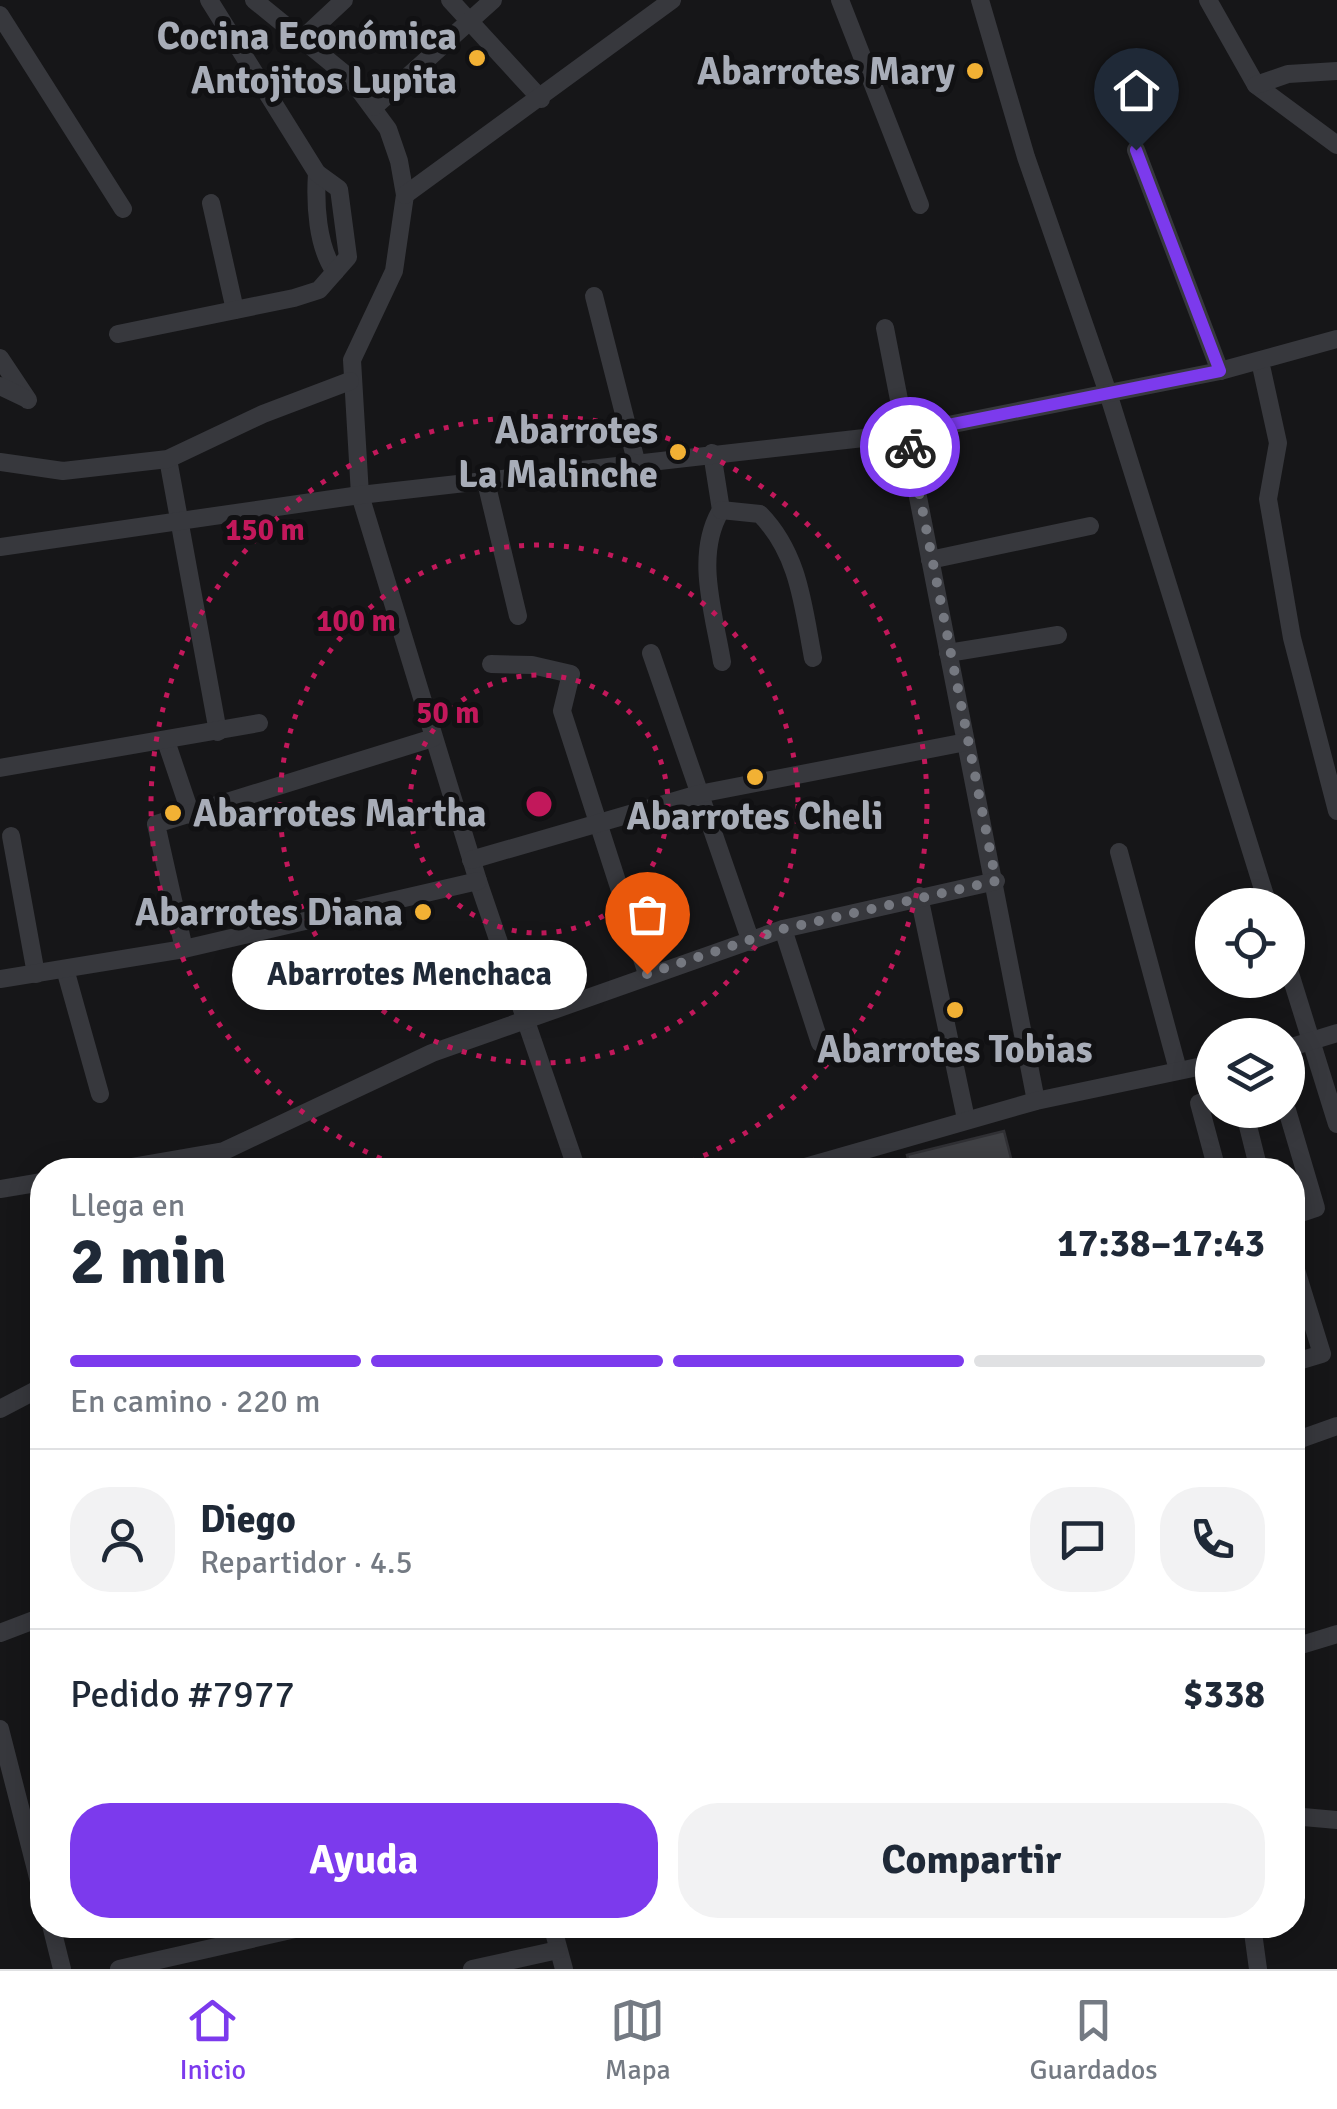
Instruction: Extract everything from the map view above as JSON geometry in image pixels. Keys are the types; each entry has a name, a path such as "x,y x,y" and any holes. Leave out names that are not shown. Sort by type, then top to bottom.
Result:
{"street":[{"path":"118,334 319,290 336,272 326,258 316,196 317,173 209,0"},
{"path":"254,0 300,42 351,79 388,129 405,196 394,271 352,360 350,381 360,495 471,860 573,1158"},
{"path":"300,42 344,0"},
{"path":"450,0 541,99"},
{"path":"374,107 492,0"},
{"path":"405,196 672,0"},
{"path":"980,0 1026,157 1108,393 1263,888"},
{"path":"1208,0 1256,85 1337,145"},
{"path":"844,1 920,204"},
{"path":"0,15 123,209"},
{"path":"1256,85 1288,74 1337,71"},
{"path":"1136,150 1220,371"},
{"path":"211,203 235,310"},
{"path":"594,296 636,461"},
{"path":"885,328 1036,1101"},
{"path":"0,547 360,495 908,433 1220,371 1337,339"},
{"path":"0,358 28,400 0,386"},
{"path":"1260,360 1278,443 1268,499 1289,621 1337,811"},
{"path":"0,462 63,471 168,459 262,414 350,381"},
{"path":"712,453 722,510 709,530 706,560 722,662"},
{"path":"168,459 218,732"},
{"path":"486,482 518,616"},
{"path":"722,510 760,514 776,531 796,568 813,658"},
{"path":"930,560 1090,526"},
{"path":"948,652 1058,635"},
{"path":"652,653 751,942"},
{"path":"491,664 532,665 571,674 562,711 647,974"},
{"path":"0,768 259,723"},
{"path":"184,948 156,824 433,738"},
{"path":"166,742 191,816"},
{"path":"471,860 699,794 966,742"},
{"path":"11,836 36,974"},
{"path":"1119,852 1178,1070"},
{"path":"0,979 184,948 478,881"},
{"path":"187,1158 224,1152 432,1052 647,974 783,929 996,881"},
{"path":"919,896 966,1119"},
{"path":"783,929 820,1043"},
{"path":"65,969 100,1094"},
{"path":"1297,998 1337,1124"},
{"path":"1305,1044 1337,1033"},
{"path":"835,1158 1036,1101 1195,1067"},
{"path":"1206,1128 1214,1158"},
{"path":"1248,1128 1256,1158"},
{"path":"1293,1128 1302,1158"},
{"path":"224,1152 226,1158"},
{"path":"1305,1170 1316,1208 1305,1212"},
{"path":"0,1190 30,1184"},
{"path":"1305,1289 1330,1351 1305,1359"},
{"path":"0,1409 30,1393"},
{"path":"1305,1437 1337,1426"},
{"path":"0,1633 30,1622"},
{"path":"1305,1644 1337,1634"},
{"path":"0,1729 30,1845"},
{"path":"1305,1817 1337,1820"},
{"path":"54,1938 62,1969"},
{"path":"120,1969 256,1938"},
{"path":"555,1938 564,1969"},
{"path":"1254,1938 1258,1969"},
{"path":"472,1969 558,1950"}],"building":[{"path":"1004,1131 1011,1158 908,1158 907,1155"}],"way so far":[{"path":"647,974 783,929 996,881 910,447"}],"place":[{"name":"Cocina Económica Antojitos Lupita","path":"477,58"},
{"name":"Abarrotes Mary","path":"975,71"},
{"name":"Abarrotes La Malinche","path":"678,452"},
{"name":"Abarrotes Cheli","path":"755,777"},
{"name":"Abarrotes Martha","path":"173,813"},
{"name":"Abarrotes Diana","path":"423,912"},
{"name":"Abarrotes Menchaca","path":"647,974"},
{"name":"Abarrotes Tobias","path":"955,1010"}],"route":[{"path":"910,447 908,433 1220,371 1136,150"}]}
